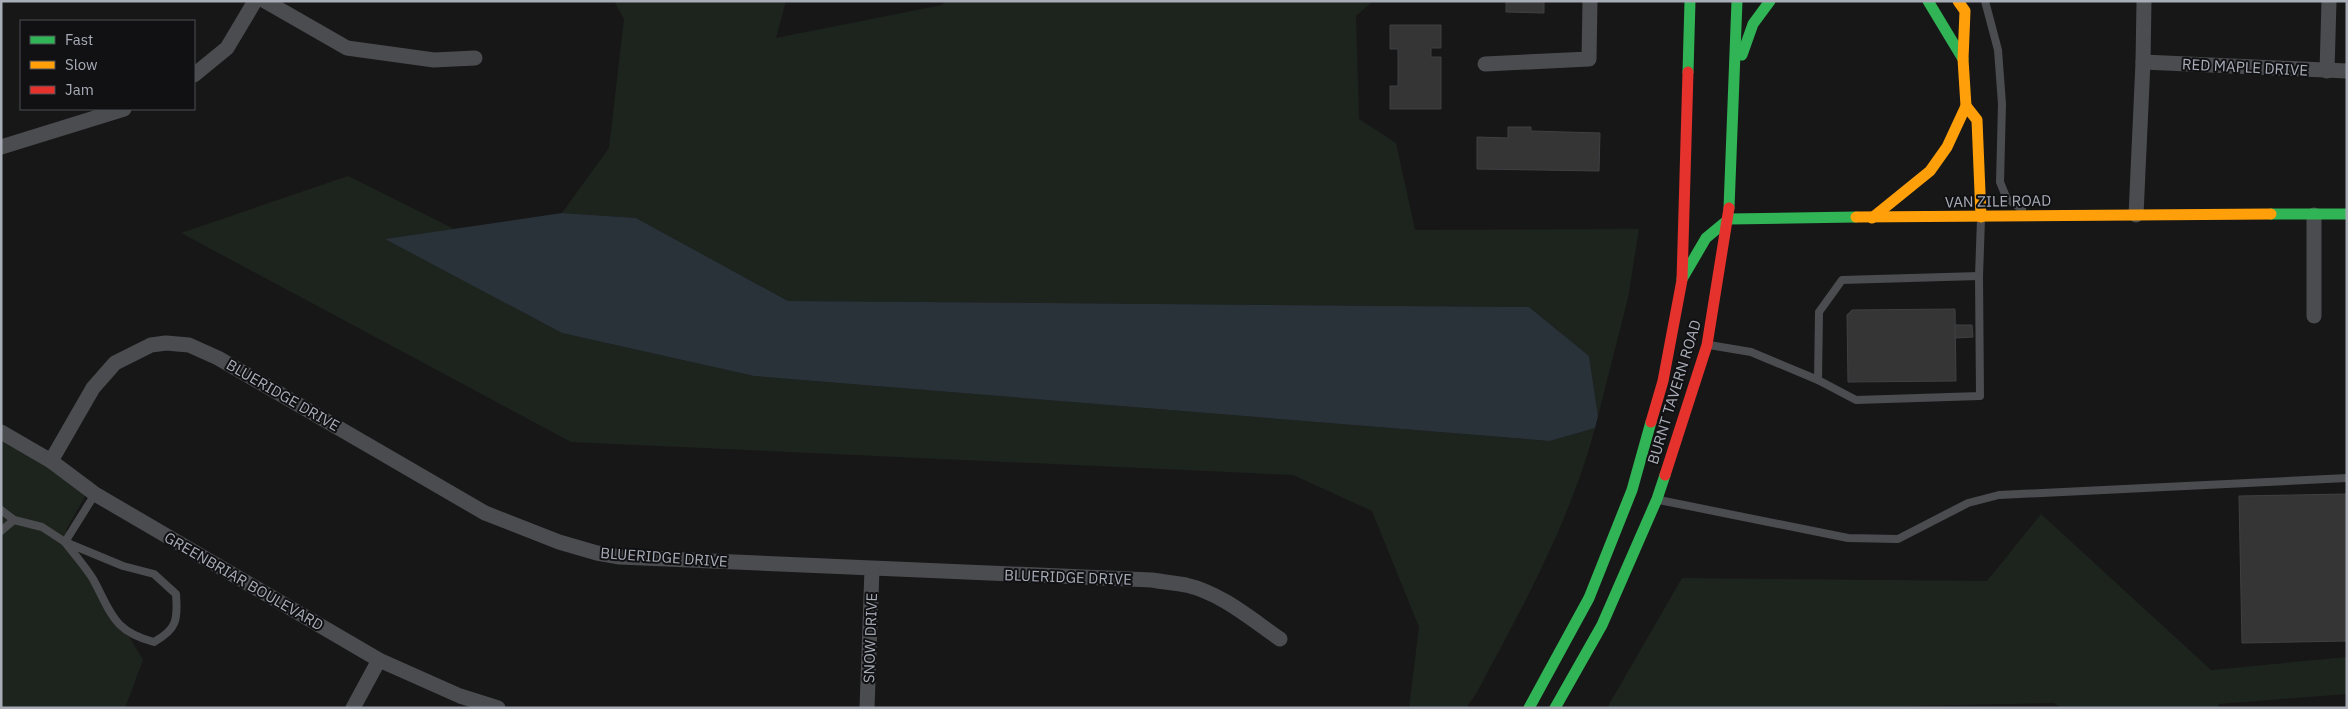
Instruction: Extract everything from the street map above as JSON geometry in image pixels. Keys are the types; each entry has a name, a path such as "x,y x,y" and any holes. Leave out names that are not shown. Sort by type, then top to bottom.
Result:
{"main road":[{"name":"BURNT TAVERN ROAD","path":"1529,708 1589,598 1632,490 1663,382 1682,280 1690,1"},
{"name":"BURNT TAVERN ROAD","path":"1555,708 1602,625 1657,499 1707,345 1729,219 1737,1"},
{"path":"1735,73 1753,24 1770,1"},
{"path":"1928,1 1963,59"},
{"path":"1872,218 1930,171 1947,147 1966,106 1963,59 1965,11 1958,1"},
{"path":"1966,106 1977,120 1981,217"},
{"name":"VAN ZILE ROAD","path":"1729,219 2030,215 2347,214"},
{"path":"1682,280 1693,256 1711,231 1729,219"}],"street":[{"path":"195,75 227,48 255,1"},
{"path":"265,1 348,48 434,60 475,58"},
{"path":"1485,64 1589,60 1590,1"},
{"path":"2136,215 2144,1"},
{"path":"2327,71 2329,1"},
{"name":"RED MAPLE DRIVE","path":"2143,62 2347,71"},
{"path":"1,147 121,110"},
{"path":"2314,215 2314,316"},
{"name":"BLUERIDGE DRIVE","path":"51,461 93,388 115,364 151,345 166,343 188,345 218,358 485,513 559,542 597,554 620,557 872,569 1152,580 1187,585 1211,594 1237,608 1280,639"},
{"name":"GREENBRIAR BOULEVARD","path":"1,432 51,461 95,494 379,660 460,696 498,708"},
{"name":"SNOW DRIVE","path":"867,708 872,569"},
{"path":"353,708 379,660"}],"lane":[{"path":"1985,1 1998,50 2002,104 2000,182 2007,199 2030,215"},
{"path":"1707,345 1751,352 1818,380 1856,400 1980,396 1979,276 1981,217"},
{"path":"1818,380 1818,312 1842,280 1979,276"},
{"path":"1657,499 1848,538 1898,539 1968,503 1999,495 2347,478"},
{"path":"65,542 95,494"},
{"path":"1,510 14,520 42,528 65,542 123,566 154,574 176,594 178,615 170,633 154,642 133,636 119,626 92,578 65,542"},
{"path":"1,531 14,520"}],"shaded area":[{"path":"614,1 786,1 776,38 942,5 946,1 1373,1 1356,16 1359,119 1396,143 1415,230 1639,229 1628,298 1598,416 1589,356 1529,307 788,301 636,218 562,213 609,148 624,19"},
{"path":"348,176 454,229 386,239 562,333 754,376 1550,441 1595,428 1585,463 1558,531 1527,597 1476,694 1466,708 1409,708 1419,627 1372,511 1293,475 571,442 181,233"},
{"path":"562,213 636,218 788,301 1529,307 1589,356 1598,416 1595,428 1550,441 754,376 562,333 385,239"},
{"path":"1,428 93,482 66,530 143,660 125,708 1,708"},
{"path":"2041,514 2211,670 2347,657 2347,694 2219,704 2217,708 2061,708 2054,703 1809,708 1607,708 1682,578 1987,581"}],"building":[{"path":"1506,1 1544,1 1544,13 1506,12"},
{"path":"1390,25 1441,25 1441,48 1431,48 1431,57 1441,57 1441,109 1390,109 1390,86 1398,86 1398,49 1390,49"},
{"path":"1508,127 1531,127 1531,131 1600,133 1599,171 1477,169 1477,137 1508,138"},
{"path":"1955,309 1956,381 1848,382 1847,315 1852,310"},
{"path":"1955,325 1972,325 1973,337 1955,338"},
{"path":"2347,494 2347,641 2242,643 2239,496"}],"traffic: fast":[{"path":"1688,72 1690,1"},
{"path":"1729,208 1737,1"},
{"path":"1742,55 1753,24 1770,1"},
{"path":"1928,1 1963,59"},
{"path":"2271,214 2347,214"},
{"path":"1682,279 1706,238 1729,219 1856,217"},
{"path":"1529,708 1589,598 1632,490 1651,422"},
{"path":"1555,708 1602,625 1657,499 1665,475"}],"traffic: slow":[{"path":"1872,218 1930,171 1947,147 1966,106 1963,59 1965,11 1958,1"},
{"path":"1966,106 1977,120 1981,217"},
{"path":"1856,217 2271,214"}],"traffic: jam":[{"path":"1651,422 1663,381 1682,280 1688,72"},
{"path":"1665,475 1707,345 1729,208"}]}
